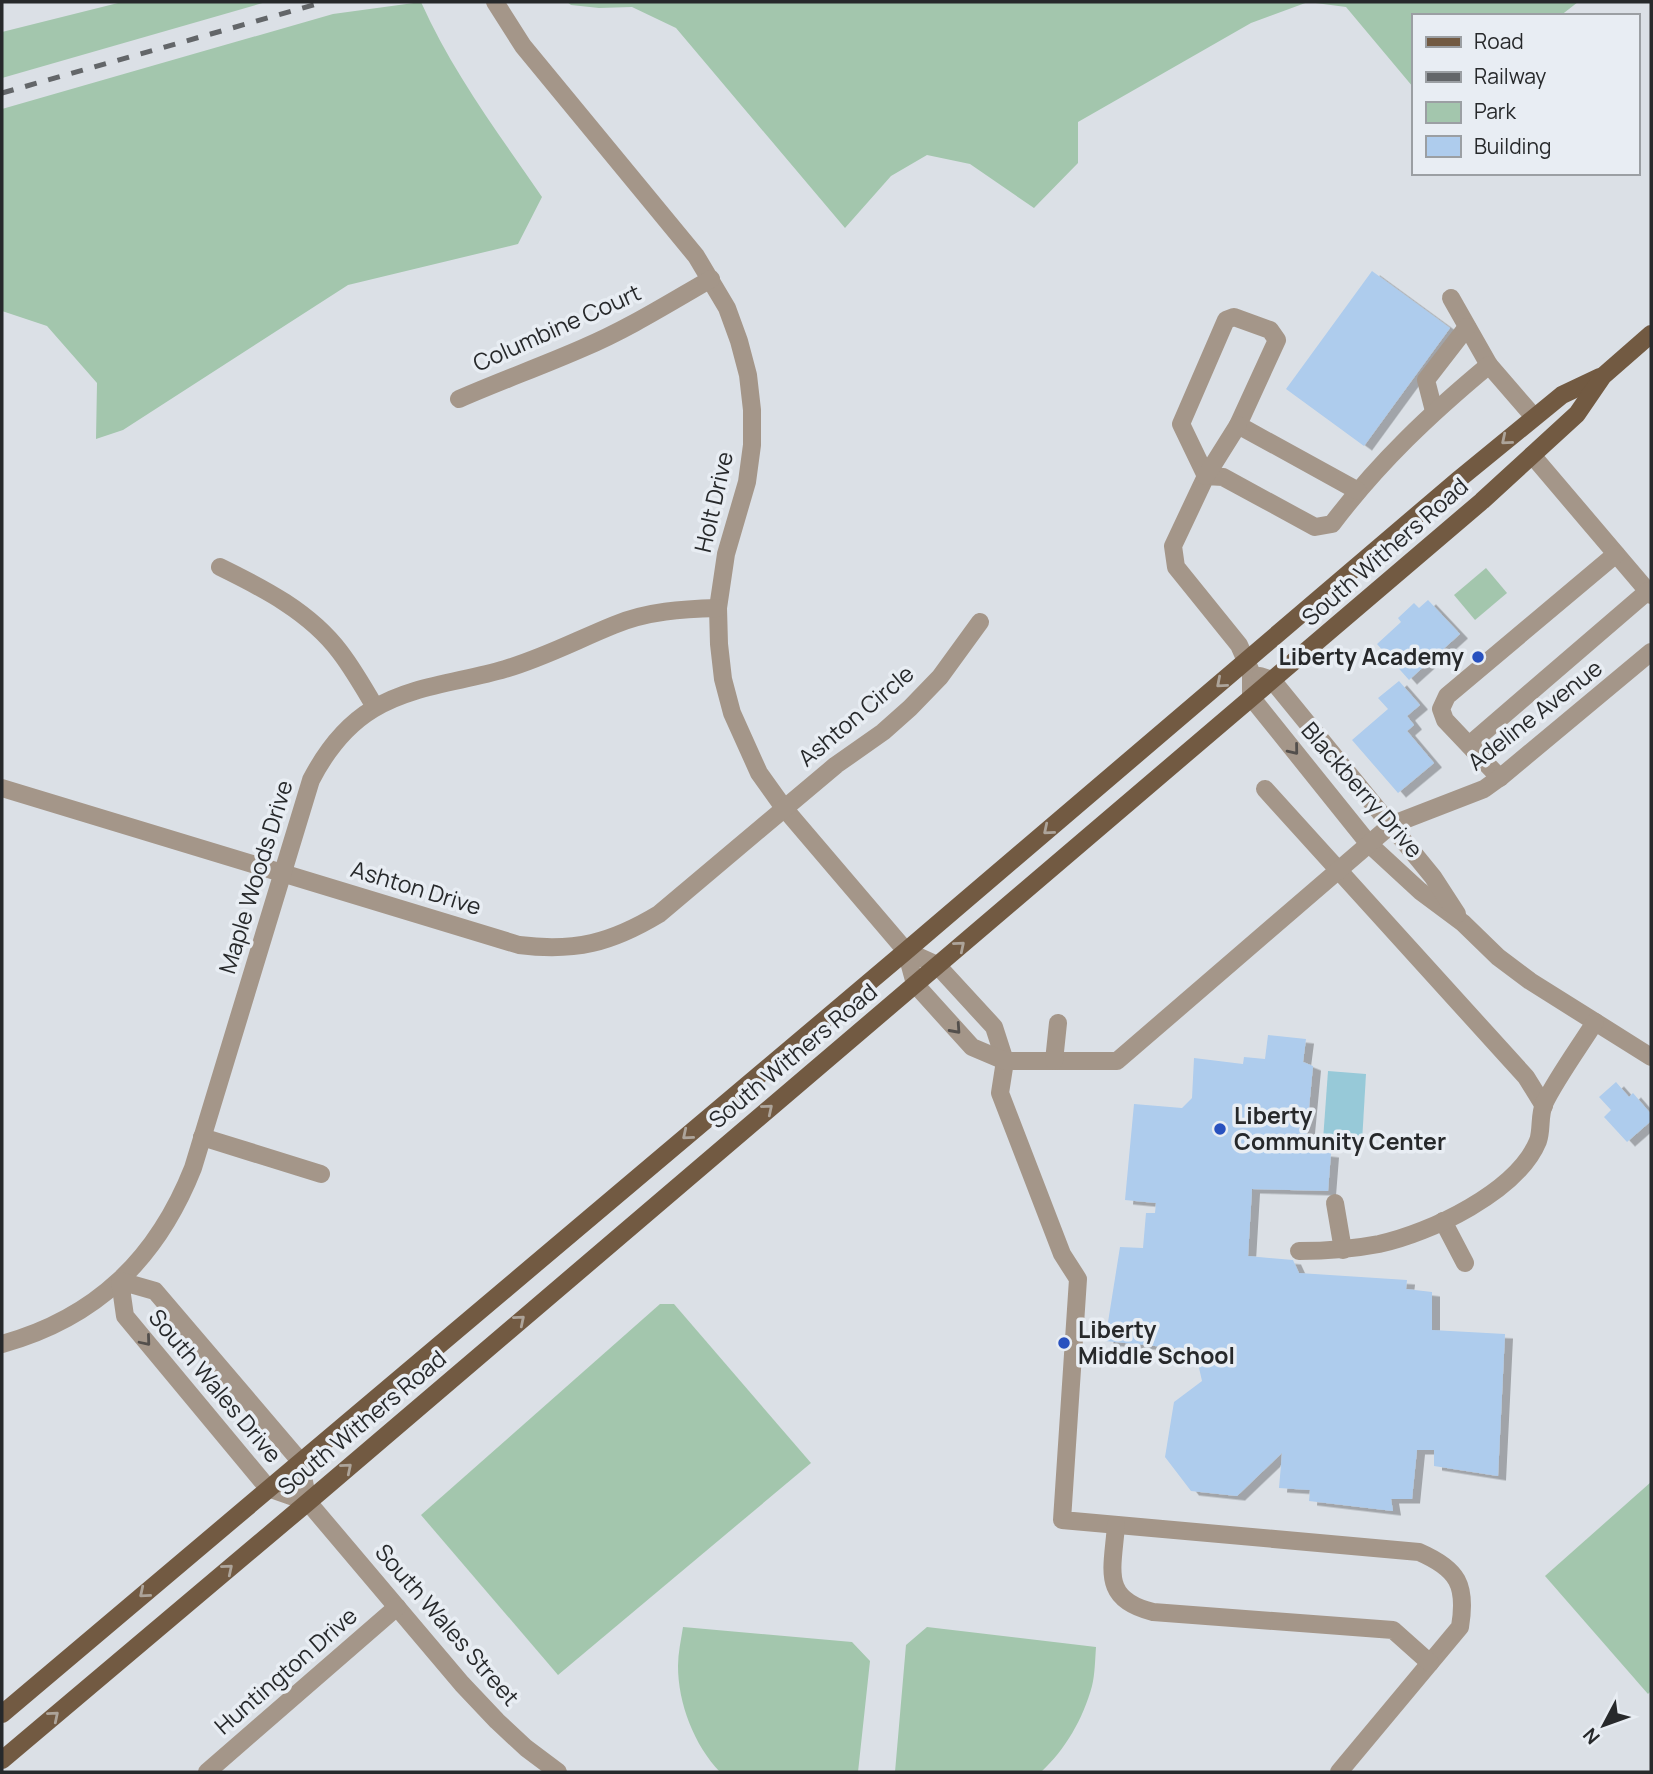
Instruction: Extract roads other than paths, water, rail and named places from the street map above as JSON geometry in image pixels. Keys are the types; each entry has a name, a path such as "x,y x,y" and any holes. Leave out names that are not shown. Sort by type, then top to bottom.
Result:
{"main road":[{"name":"South Withers Road","path":"2,1760 1482,501 1577,414 1603,376 1651,334"},
{"name":"South Withers Road","path":"2,1714 906,951 1248,667 1534,417 1562,395 1603,376"}],"street":[{"name":"Holt Drive","path":"495,2 523,46 696,256 727,308 739,341 748,375 752,445 747,482 726,554 718,608 720,656 732,713 759,773 784,808 906,951 915,984 972,1047 1005,1061"},
{"name":"Columbine Court","path":"459,399 583,348 635,323 711,279"},
{"path":"1451,298 1489,365 1534,417"},
{"path":"1206,476 1181,424 1226,320 1234,317 1270,330 1277,340 1238,425 1206,476 1173,546 1176,566 1238,645 1248,667 1251,697"},
{"path":"1434,411 1426,380 1467,327"},
{"path":"1206,476 1223,477 1315,527 1332,524 1394,449 1489,365"},
{"path":"1238,425 1357,491"},
{"path":"1469,746 1650,593 1532,455"},
{"path":"1500,778 1445,720 1441,709 1447,696 1616,554"},
{"path":"220,566 259,586 297,611 324,634 356,674 375,707"},
{"name":"Maple Woods Drive","path":"2,1344 57,1324 85,1308 120,1281 143,1257 165,1227 183,1194 202,1137 311,780 342,734 375,707 396,697 524,664 615,624 653,613 687,608 718,608"},
{"name":"Ashton Circle","path":"784,808 910,708 940,677 980,622"},
{"name":"Adeline Avenue","path":"1005,1061 1117,1061 1391,825 1484,789 1651,652"},
{"name":"Blackberry Drive","path":"1248,667 1272,680 1433,877 1463,923"},
{"name":"Blackberry Drive","path":"1251,697 1370,844 1420,891 1463,923 1499,957 1530,981 1651,1057"},
{"name":"Ashton Drive","path":"2,788 519,945 549,948 579,947 605,941 659,914 784,808"},
{"path":"1265,789 1525,1077 1544,1106"},
{"name":"Holt Drive","path":"906,951 937,965 994,1027 1005,1061"},
{"path":"1299,1251 1343,1250 1382,1243 1443,1221 1472,1207 1498,1189 1521,1167 1538,1141 1544,1106 1595,1022"},
{"path":"1055,1061 1058,1023"},
{"path":"1005,1061 1000,1093 1062,1254 1078,1279 1062,1520 1419,1552 1439,1560 1456,1578 1465,1601 1460,1627 1339,1772"},
{"path":"202,1137 321,1174"},
{"path":"1335,1203 1343,1250"},
{"path":"1443,1221 1465,1263"},
{"name":"South Wales Drive","path":"268,1488 125,1316 120,1281 155,1291 300,1461"},
{"name":"South Wales Street","path":"300,1461 308,1502 462,1684 550,1770"},
{"path":"268,1488 308,1502"},
{"path":"1116,1525 1112,1575 1118,1594 1132,1607 1153,1612 1393,1630 1430,1663"},
{"name":"Huntington Drive","path":"207,1772 397,1607"}],"water":[{"path":"1328,1071 1366,1074 1362,1142 1323,1140"}],"railway":[{"path":"2,93 324,2"}],"place":[{"name":"Liberty Academy","path":"1478,657"},
{"name":"Liberty Community Center","path":"1220,1129"},
{"name":"Liberty Middle School","path":"1064,1343"}]}
